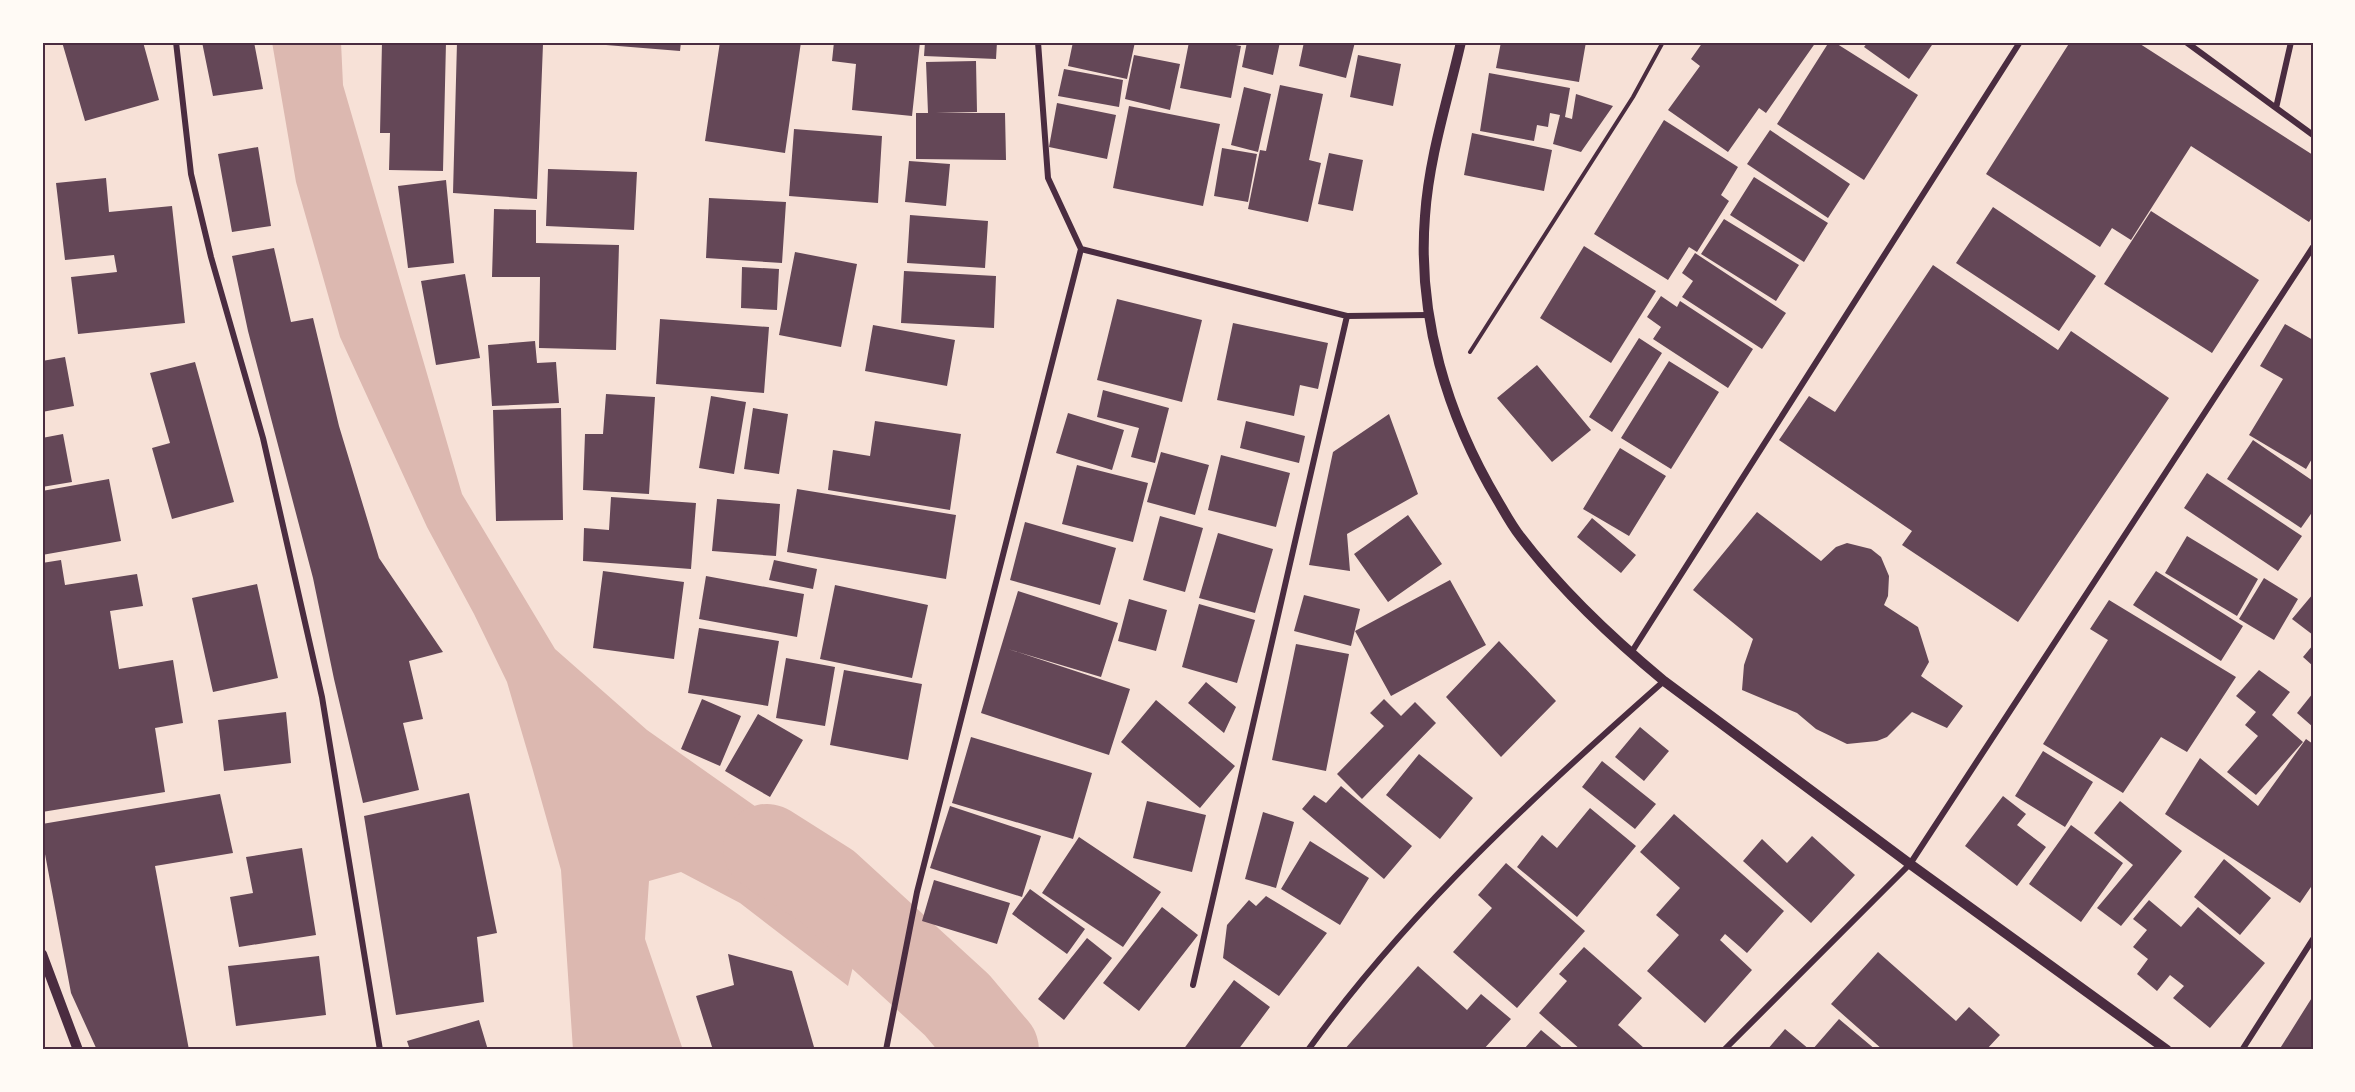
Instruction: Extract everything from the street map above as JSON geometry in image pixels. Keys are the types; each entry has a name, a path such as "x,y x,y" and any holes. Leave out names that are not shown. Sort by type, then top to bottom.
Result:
{"street":[{"path":"176,42 191,174 211,257 263,438 322,697 380,1050"},
{"path":"886,1050 917,892 1082,249 1048,178 1038,42"},
{"path":"1461,42 1434,156 1425,215 1428,315 1446,388 1460,430 1519,535 1561,585 1631,653 1664,681 1910,864 2167,1050"},
{"path":"1631,653 2020,42"},
{"path":"2186,42 2313,135"},
{"path":"2276,108 2291,42"},
{"path":"1724,1050 1910,864 2313,247"},
{"path":"1082,249 1347,316 1428,315"},
{"path":"1193,985 1347,316"},
{"path":"1308,1050 1350,991 1427,905 1549,782 1664,681"},
{"path":"2242,1050 2313,939"},
{"path":"42,954 78,1050"}],"path":[{"path":"1446,388 1633,97 1663,42"}],"shaded area":[{"path":"272,42 341,42 343,85 462,494 555,649 647,730 793,833 871,898 848,986 740,903 681,872 649,881 645,939 683,1050 573,1050 561,870 507,682 474,614 427,527 340,337 296,182"}],"building":[{"path":"62,42 143,42 159,100 85,121"},
{"path":"202,42 254,42 263,89 213,96"},
{"path":"382,42 446,42 443,171 389,170 390,133 380,133"},
{"path":"457,42 543,44 537,199 453,193"},
{"path":"606,42 681,42 680,51 606,45"},
{"path":"720,42 801,42 785,153 705,141"},
{"path":"834,42 920,42 912,116 852,110 856,64 832,61"},
{"path":"925,42 997,42 996,59 924,56"},
{"path":"1073,42 1135,42 1127,79 1068,66"},
{"path":"1189,42 1220,42 1241,46 1231,98 1180,88"},
{"path":"1247,42 1280,42 1273,75 1242,67"},
{"path":"1304,42 1355,42 1346,78 1299,66"},
{"path":"1501,42 1586,42 1579,82 1496,68"},
{"path":"1703,42 1816,42 1766,113 1759,108 1728,152 1668,110 1700,66 1691,59"},
{"path":"1829,42 1834,42 1918,95 1864,180 1777,124"},
{"path":"1868,42 1934,42 1909,79 1864,47"},
{"path":"2070,42 2137,42 2313,155 2313,216 2309,222 2191,146 2131,240 2112,228 2100,247 1986,174"},
{"path":"1134,55 1180,64 1170,110 1125,99"},
{"path":"1358,55 1401,64 1393,106 1350,97"},
{"path":"976,61 977,112 936,113 1005,113 1006,160 916,159 916,113 928,113 926,62"},
{"path":"1064,69 1123,80 1119,107 1058,96"},
{"path":"1489,73 1570,88 1565,117 1572,119 1576,94 1613,106 1581,152 1553,144 1560,115 1550,113 1548,127 1537,125 1534,141 1480,131"},
{"path":"1280,85 1323,94 1309,160 1321,163 1308,222 1248,209 1260,150 1266,151"},
{"path":"1244,87 1271,94 1258,152 1231,145"},
{"path":"1057,103 1116,115 1107,159 1049,147"},
{"path":"1129,106 1220,124 1203,206 1113,188"},
{"path":"1664,120 1738,167 1721,195 1729,201 1697,252 1689,247 1668,280 1594,234"},
{"path":"794,129 882,136 878,203 789,196"},
{"path":"1770,130 1850,184 1828,218 1747,164"},
{"path":"1472,133 1552,150 1544,191 1464,175"},
{"path":"258,147 271,226 232,232 218,154"},
{"path":"1222,148 1257,154 1248,202 1214,196"},
{"path":"1329,153 1363,160 1353,211 1318,204"},
{"path":"909,161 950,164 946,206 905,202"},
{"path":"548,169 637,172 634,230 546,226"},
{"path":"1754,177 1828,223 1804,262 1730,215"},
{"path":"106,178 109,212 172,206 185,323 78,334 71,277 117,272 114,255 65,260 56,183"},
{"path":"446,180 454,263 408,268 398,186"},
{"path":"709,198 786,202 782,263 706,258"},
{"path":"1993,207 2096,276 2059,331 1956,263"},
{"path":"494,209 536,210 536,243 619,245 616,350 539,348 540,277 492,277"},
{"path":"2151,211 2259,280 2212,353 2104,284"},
{"path":"910,215 988,221 985,268 907,263"},
{"path":"1724,219 1799,265 1776,301 1701,254"},
{"path":"1584,246 1656,291 1611,363 1540,318"},
{"path":"274,248 291,322 313,318 339,426 379,558 443,652 409,661 423,719 403,723 419,790 363,803 313,578 248,331 232,256"},
{"path":"795,252 857,264 841,347 779,335"},
{"path":"1695,253 1786,313 1762,349 1682,297 1693,281 1682,273"},
{"path":"1933,265 2058,350 2071,331 2169,398 2018,622 1902,545 1912,531 1779,440 1809,396 1835,412"},
{"path":"742,267 779,269 777,310 741,308"},
{"path":"904,271 996,276 994,328 901,323"},
{"path":"465,274 480,358 436,365 421,281"},
{"path":"1661,296 1677,307 1680,301 1753,349 1728,388 1653,339 1661,327 1647,317"},
{"path":"1117,299 1202,320 1182,402 1097,380"},
{"path":"660,319 769,327 764,393 656,384"},
{"path":"1233,323 1328,343 1318,389 1300,385 1294,416 1217,400"},
{"path":"2285,324 2313,340 2313,457 2306,469 2249,435 2283,379 2260,366"},
{"path":"873,325 955,340 947,386 865,371"},
{"path":"1639,338 1662,353 1612,432 1589,417"},
{"path":"535,341 537,363 556,362 559,403 492,406 488,345"},
{"path":"65,357 74,406 42,412 42,361"},
{"path":"1669,361 1719,392 1671,469 1621,438"},
{"path":"195,362 234,502 172,519 152,448 170,443 150,373"},
{"path":"1537,365 1591,430 1552,462 1497,398"},
{"path":"1103,390 1169,408 1155,463 1131,457 1139,428 1097,417"},
{"path":"606,394 655,397 649,494 583,490 585,434 603,434"},
{"path":"711,396 746,402 734,474 699,468"},
{"path":"561,408 563,520 496,521 493,410"},
{"path":"753,408 788,414 779,474 744,469"},
{"path":"1068,413 1124,430 1112,470 1056,453"},
{"path":"1389,414 1418,494 1347,534 1350,571 1309,565 1333,452"},
{"path":"875,421 961,434 950,510 828,490 833,450 870,456"},
{"path":"1246,421 1305,436 1299,463 1240,448"},
{"path":"63,434 72,482 42,487 42,438"},
{"path":"2253,440 2313,481 2313,511 2301,528 2227,479"},
{"path":"1620,448 1666,476 1629,536 1583,509"},
{"path":"1161,452 1209,465 1195,515 1147,502"},
{"path":"1221,455 1290,473 1276,527 1208,510"},
{"path":"1077,465 1148,483 1133,542 1062,524"},
{"path":"2207,473 2302,536 2278,571 2184,508"},
{"path":"109,479 121,541 42,555 42,491"},
{"path":"797,489 956,515 946,579 787,552"},
{"path":"611,497 696,503 691,569 583,561 584,528 609,530"},
{"path":"717,499 780,504 776,556 712,551"},
{"path":"1757,512 1821,561 1836,547 1847,543 1871,549 1881,557 1889,576 1888,596 1884,605 1918,627 1929,662 1921,676 1963,706 1947,728 1912,712 1887,737 1877,741 1847,744 1816,729 1797,713 1742,690 1744,665 1753,639 1693,590"},
{"path":"1408,515 1442,564 1388,602 1354,554"},
{"path":"1160,516 1203,528 1185,592 1143,580"},
{"path":"1592,518 1636,555 1621,573 1577,537"},
{"path":"1025,522 1116,548 1100,605 1010,580"},
{"path":"1218,533 1273,549 1255,613 1199,598"},
{"path":"2187,536 2258,579 2237,616 2165,573"},
{"path":"61,560 65,585 137,574 143,606 110,611 119,669 173,660 183,723 155,728 165,792 42,812 42,563"},
{"path":"774,560 817,569 813,589 769,580"},
{"path":"603,571 684,582 674,659 593,648"},
{"path":"2156,571 2243,626 2221,661 2133,605"},
{"path":"706,576 804,594 797,637 699,619"},
{"path":"2264,578 2298,599 2274,640 2239,619"},
{"path":"1450,580 1486,645 1391,696 1355,631"},
{"path":"257,584 278,678 213,692 192,598"},
{"path":"835,585 928,605 912,678 820,659"},
{"path":"1018,591 1118,623 1101,677 1008,649 1130,689 1109,755 981,713"},
{"path":"2313,594 2313,635 2292,619"},
{"path":"1304,595 1360,609 1351,646 1294,631"},
{"path":"1129,599 1167,610 1156,651 1118,641"},
{"path":"2109,600 2236,677 2187,752 2161,737 2123,793 2043,744 2108,640 2090,629"},
{"path":"1199,604 1255,620 1237,683 1182,667"},
{"path":"699,628 779,641 768,706 688,693"},
{"path":"1499,641 1556,701 1501,757 1446,697"},
{"path":"1296,644 1349,654 1326,771 1272,760"},
{"path":"2313,645 2313,666 2303,657"},
{"path":"786,658 835,667 825,726 776,718"},
{"path":"844,670 922,684 908,760 830,745"},
{"path":"2259,670 2290,692 2272,715 2303,742 2256,795 2227,772 2258,736 2245,725 2256,712 2236,696"},
{"path":"1206,682 1236,707 1224,733 1188,703"},
{"path":"2313,693 2313,727 2297,713"},
{"path":"702,699 741,716 720,766 681,749"},
{"path":"1384,699 1401,716 1415,702 1436,723 1362,799 1337,774 1384,726 1370,713"},
{"path":"1156,700 1235,766 1200,808 1121,742"},
{"path":"286,712 291,763 224,771 218,720"},
{"path":"758,714 803,740 770,797 725,771"},
{"path":"1640,727 1669,751 1644,781 1615,757"},
{"path":"971,737 1092,773 1073,839 952,803"},
{"path":"2306,739 2313,744 2313,884 2300,903 2165,814 2200,758 2258,806"},
{"path":"2043,751 2093,782 2065,827 2015,796"},
{"path":"1419,754 1473,798 1440,839 1386,795"},
{"path":"1602,761 1656,804 1635,829 1582,787"},
{"path":"1341,786 1412,846 1384,879 1302,809 1314,795 1326,803"},
{"path":"469,793 497,933 477,937 484,1002 396,1015 364,816"},
{"path":"220,794 233,853 155,866 189,1050 97,1050 71,993 42,838 42,824"},
{"path":"2003,796 2026,814 2017,825 2046,847 2017,886 1965,846"},
{"path":"1147,801 1206,815 1192,872 1133,858"},
{"path":"2120,801 2182,851 2121,926 2097,908 2133,865 2094,833"},
{"path":"950,806 1041,836 1022,897 930,868"},
{"path":"1590,808 1636,846 1577,917 1517,867 1542,835 1557,848"},
{"path":"1263,812 1294,822 1276,888 1245,879"},
{"path":"1674,814 1784,911 1747,953 1725,934 1720,940 1752,970 1705,1023 1647,971 1679,935 1656,915 1680,888 1640,852"},
{"path":"2071,825 2123,863 2081,922 2029,884"},
{"path":"1812,836 1855,875 1811,923 1743,861 1762,839 1787,863"},
{"path":"1079,837 1161,892 1123,947 1042,893"},
{"path":"1310,841 1369,878 1340,925 1281,889"},
{"path":"302,848 316,935 239,947 230,897 253,893 246,857"},
{"path":"2224,859 2271,898 2240,935 2194,897"},
{"path":"1506,863 1585,931 1517,1008 1453,952 1492,908 1478,895"},
{"path":"934,880 1010,903 997,944 922,921"},
{"path":"1030,889 1085,929 1067,954 1012,914"},
{"path":"1266,896 1327,933 1279,996 1223,958 1227,925 1249,900 1256,906"},
{"path":"2149,900 2181,927 2198,907 2265,963 2210,1028 2173,998 2184,986 2170,975 2157,991 2137,974 2148,959 2133,947 2147,930 2133,919"},
{"path":"1162,907 1198,935 1139,1011 1103,983"},
{"path":"1087,938 1112,958 1064,1020 1038,999"},
{"path":"1584,947 1642,998 1618,1025 1644,1048 1643,1050 1581,1050 1539,1013 1567,981 1559,974"},
{"path":"1878,952 1956,1021 1969,1007 2000,1035 1986,1050 1883,1050 1831,1004"},
{"path":"728,954 792,971 814,1047 801,1050 713,1050 696,996 734,985"},
{"path":"319,956 326,1015 236,1026 228,966"},
{"path":"1418,966 1467,1010 1481,994 1511,1019 1483,1050 1344,1050"},
{"path":"1234,980 1270,1007 1238,1050 1183,1050"},
{"path":"2313,996 2313,1050 2279,1050"},
{"path":"1839,1019 1876,1050 1812,1050"},
{"path":"479,1020 488,1050 410,1050 407,1041"},
{"path":"1785,1029 1810,1050 1767,1050"},
{"path":"1541,1030 1565,1050 1523,1050"}],"waterway":[{"path":"767,848 827,886 957,1005 995,1050"}]}
